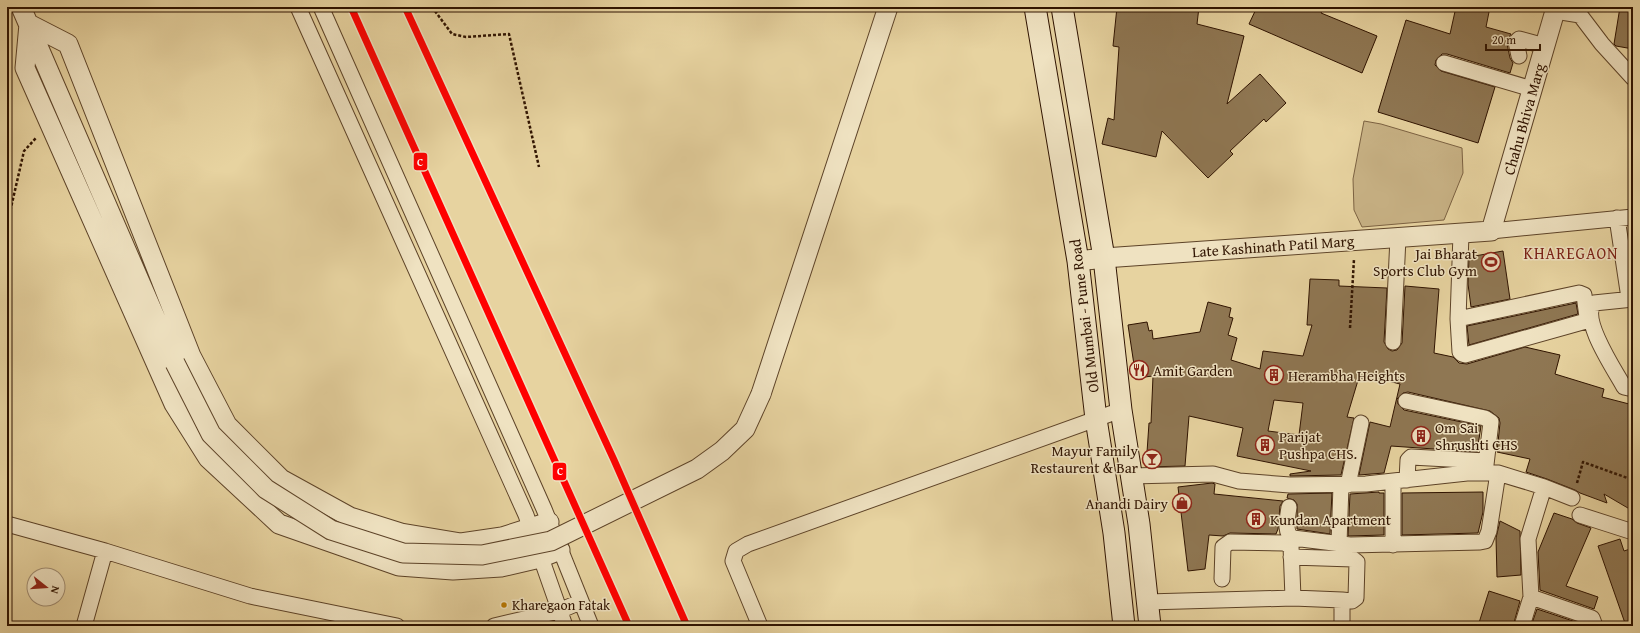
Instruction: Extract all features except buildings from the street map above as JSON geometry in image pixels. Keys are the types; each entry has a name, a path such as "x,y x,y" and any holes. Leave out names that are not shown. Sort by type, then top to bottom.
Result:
{"main road":[{"name":"Old Mumbai - Pune Road","path":"1035,7 1078,261 1096,419 1114,533 1124,626"},
{"name":"Old Mumbai - Pune Road","path":"1062,7 1104,258 1121,410 1130,476 1139,524 1150,626"}],"street":[{"path":"21,7 30,24 175,363 211,434 266,489 331,530 403,553 482,555 551,541 697,469 722,451 745,429 760,394 888,7"},
{"path":"298,7 526,515 521,531 520,562"},
{"path":"321,7 549,522 580,602 592,626"},
{"path":"1555,9 1580,15 1602,44 1633,78"},
{"name":"Chahu Bhiva Marg","path":"1491,231 1555,9"},
{"path":"30,24 25,68 174,404 208,458 278,524 399,566 453,570 501,567 540,558 560,550"},
{"path":"30,24 68,44 191,356 227,425 281,478 350,516 401,533 461,543 521,531 549,522"},
{"path":"1519,56 1516,42 1519,39 1545,46"},
{"path":"1444,64 1532,89"},
{"name":"Late Kashinath Patil Marg","path":"1078,261 1461,234 1633,217"},
{"path":"1617,218 1631,298 1594,303 1591,311 1593,330 1597,339 1624,387 1633,389"},
{"path":"1458,319 1579,293 1584,295 1587,317 1586,321 1464,355 1460,352 1458,319 1461,234"},
{"path":"1393,342 1398,238"},
{"path":"1288,507 1287,532 1289,536 1293,538 1340,544 1393,545 1485,541 1489,531 1490,422 1484,418 1406,401"},
{"path":"760,626 732,561 736,551 748,544 1121,410"},
{"path":"1340,544 1345,485 1361,422"},
{"path":"1393,545 1400,481 1408,460 1411,457 1490,469 1572,498"},
{"path":"1130,476 1213,474 1239,481 1290,485 1345,485 1400,481 1490,469"},
{"path":"1522,626 1531,598 1528,539 1544,487"},
{"path":"1580,515 1633,532"},
{"path":"7,524 105,551 250,596 387,625"},
{"path":"521,531 540,558 565,626"},
{"path":"1222,579 1223,547 1230,542 1284,543 1291,546 1293,598"},
{"path":"84,626 105,551"},
{"path":"1147,602 1293,598 1352,601 1356,598 1357,562 1353,559 1291,557"},
{"path":"1531,598 1592,618 1595,626"},
{"path":"1342,600 1342,626"},
{"path":"494,626 559,611 580,602"}],"path":[{"path":"432,7 452,34 466,38 509,34 539,167"},
{"path":"7,225 24,152 32,141 51,127"},
{"path":"1350,328 1356,241"},
{"path":"1572,498 1583,462 1633,480"}],"shaded area":[{"path":"1364,121 1381,124 1462,148 1463,173 1444,220 1362,227 1354,210 1353,179"}],"transit line":[{"name":"C","path":"351,7 629,626"},
{"name":"C","path":"405,7 614,460 687,626"}],"place":[{"name":"Jai Bharat Sports Club Gym","path":"1491,262"},
{"name":"Amit Garden","path":"1139,370"},
{"name":"Herambha Heights","path":"1274,375"},
{"name":"Om Sai Shrushti CHS","path":"1421,436"},
{"name":"Parijat Pushpa CHS.","path":"1265,445"},
{"name":"Mayur Family Restaurent & Bar","path":"1152,459"},
{"name":"Anandi Dairy","path":"1182,503"},
{"name":"Kundan Apartment","path":"1256,519"},
{"name":"Kharegaon Fatak","path":"504,605"}],"district":[{"name":"KHAREGAON","path":"1571,253"}]}
